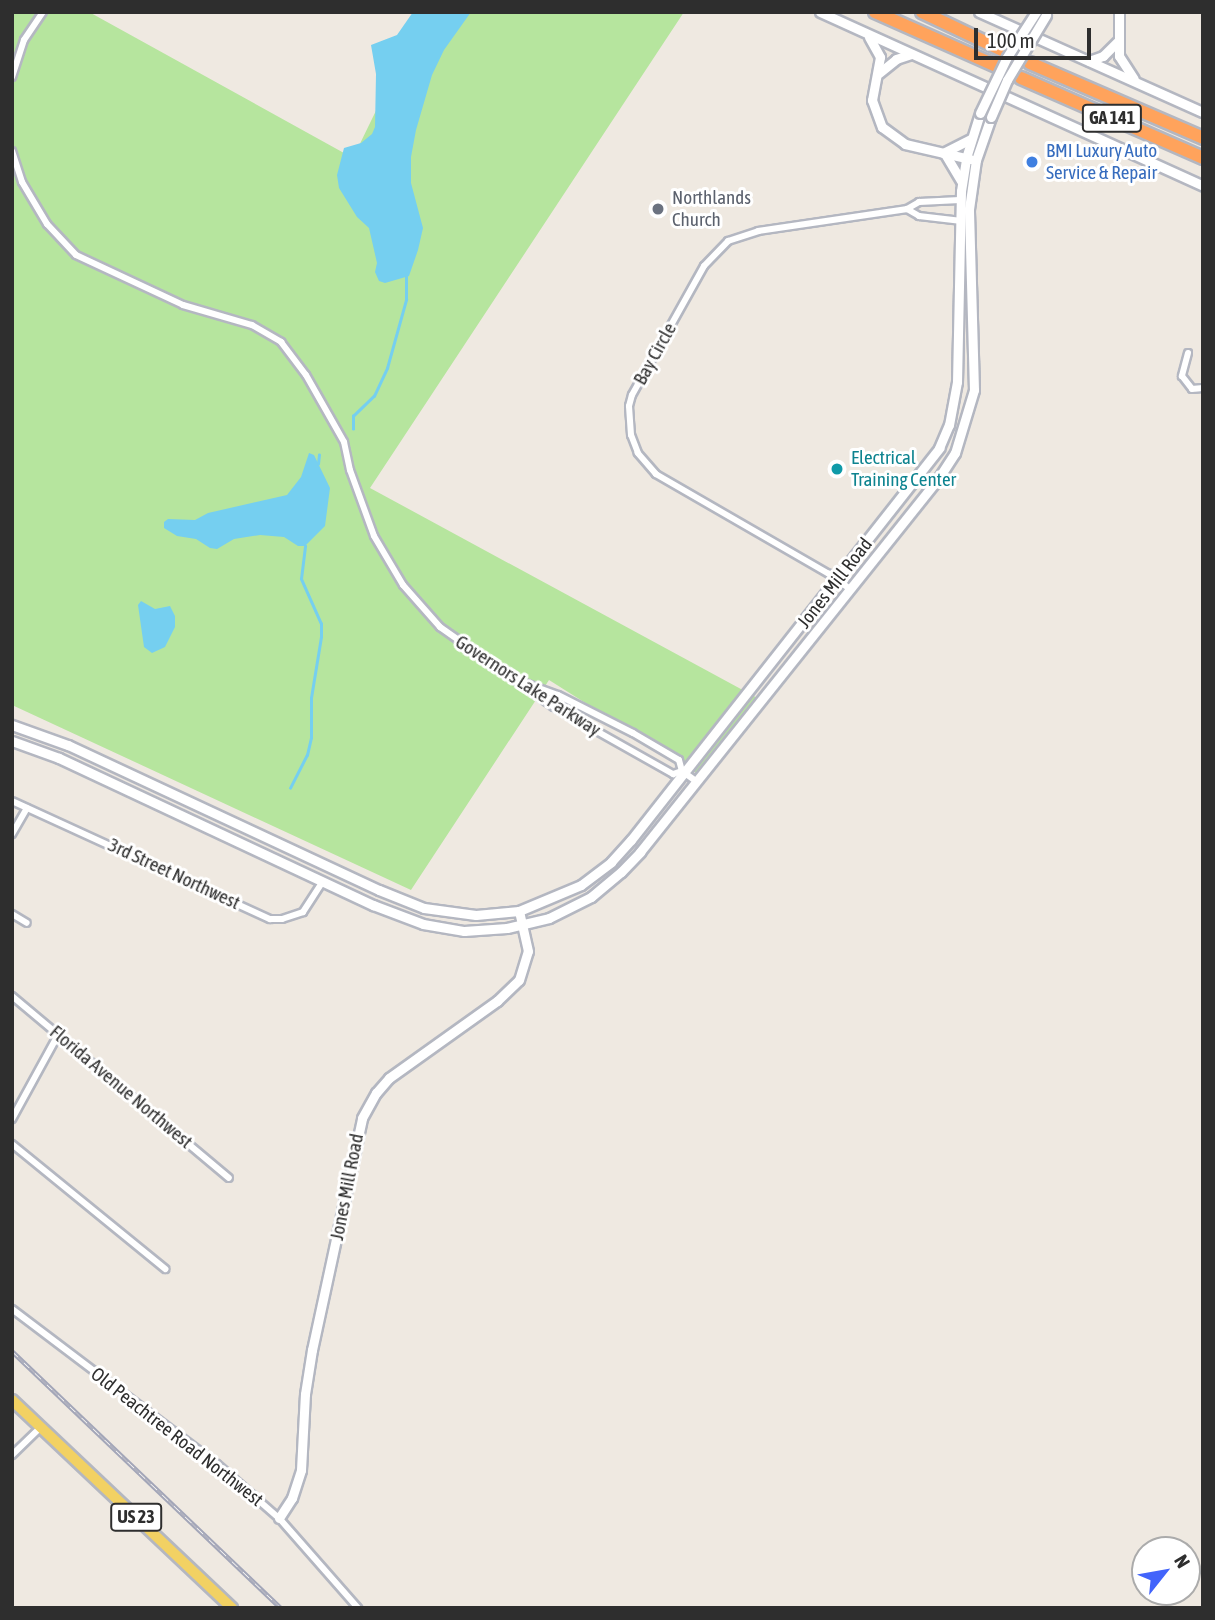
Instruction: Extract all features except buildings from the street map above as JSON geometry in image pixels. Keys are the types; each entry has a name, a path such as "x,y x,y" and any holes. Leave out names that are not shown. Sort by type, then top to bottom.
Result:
{"highway":[{"name":"GA 141","path":"875,12 1203,158"},
{"name":"GA 141","path":"922,12 1026,61 1203,138"}],"main road":[{"name":"US 23","path":"12,1400 232,1608"}],"street":[{"path":"12,77 24,40 43,12"},
{"path":"820,12 1203,186"},
{"path":"979,12 1203,112"},
{"path":"971,159 972,137 980,113 1007,57 1036,12"},
{"path":"1119,12 1118,41 1121,63 1137,83"},
{"path":"971,159 1017,62 1047,14"},
{"path":"866,33 878,50 878,74 872,105 882,127 905,144 971,159"},
{"path":"1089,61 1103,56 1118,41"},
{"path":"878,74 896,58 912,54"},
{"name":"Jones Mill Road","path":"971,246 977,183 989,122"},
{"path":"943,154 958,148 972,137"},
{"name":"Governors Lake Parkway","path":"12,151 22,182 47,224 76,255 183,305 253,325 281,342 306,375 344,442 349,470 374,536 403,584 440,627 481,659 596,731 673,774 683,772 696,780"},
{"path":"943,154 962,183"},
{"name":"Jones Mill Road","path":"12,725 68,745 404,901 465,914 519,911 570,891 601,871 622,851 838,580 939,448 951,416 957,373 958,220 962,183 971,159"},
{"name":"Jones Mill Road","path":"12,741 59,758 389,912 431,926 476,931 523,925 570,909 612,881 947,467 967,419 975,375 969,221 971,159"},
{"name":"Bay Circle","path":"850,589 656,474 634,445 629,406 637,384 704,266 722,246 746,233 907,209 919,202 960,200"},
{"name":"Bay Circle","path":"907,209 919,216 969,221"},
{"path":"1188,353 1182,376 1192,388 1203,388"},
{"path":"957,373 967,370 975,375"},
{"path":"516,680 558,695 633,733 679,760 683,772"},
{"name":"3rd Street Northwest","path":"12,801 270,919 282,919 303,912 323,881"},
{"path":"12,834 27,808"},
{"name":"Jones Mill Road","path":"279,1518 292,1498 301,1470 310,1361 362,1118 376,1093 389,1078 515,985 528,959 528,939 519,911"},
{"path":"12,914 27,923"},
{"name":"Florida Avenue Northwest","path":"12,996 229,1178"},
{"path":"12,1119 58,1035"},
{"path":"12,1144 165,1269"},
{"name":"Old Peachtree Road Northwest","path":"12,1309 218,1464 279,1518 358,1608"},
{"path":"12,1455 41,1427"}],"green space":[{"path":"12,12 89,12 353,158 424,12 684,12 370,488 763,701 706,779 549,680 411,890 12,705"}],"water":[{"path":"413,12 471,12 444,50 432,75 416,130 411,157 411,183 423,228 418,250 409,276 385,283 379,281 375,272 377,263 369,228 357,217 339,188 337,175 344,148 361,143 372,134 375,127 376,74 371,45 397,35"},
{"path":"309,453 314,455 330,488 325,526 305,546 298,546 284,537 260,535 234,539 217,549 210,548 196,539 177,536 164,528 164,522 168,519 195,520 208,513 287,495 301,477"},
{"path":"141,601 155,609 170,606 175,616 175,627 165,647 152,653 144,647 138,605"}],"waterway":[{"path":"353,429 353,416 374,396 387,368 406,300 406,277"},
{"path":"318,464 319,455"},
{"path":"290,788 307,755 311,738 311,698 321,637 321,624 301,579 305,546"}],"railway":[{"path":"12,1351 281,1608"}],"place":[{"name":"BMI Luxury Auto Service & Repair","path":"1032,162"},
{"name":"Northlands Church","path":"658,209"},
{"name":"Electrical Training Center","path":"837,469"}]}
